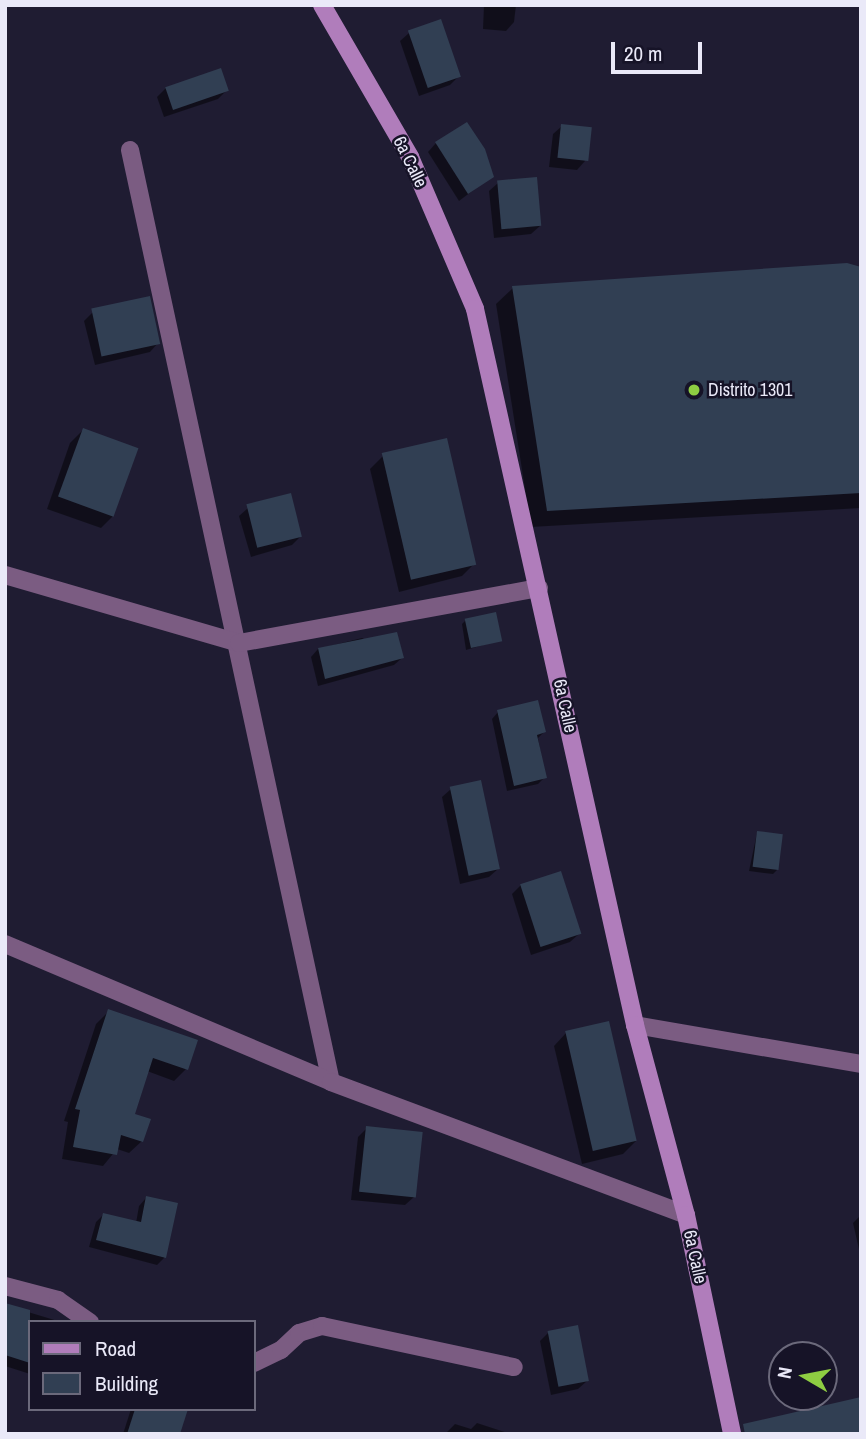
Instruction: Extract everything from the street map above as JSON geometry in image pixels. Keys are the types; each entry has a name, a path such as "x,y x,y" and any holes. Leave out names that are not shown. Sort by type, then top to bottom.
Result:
{"main road":[{"name":"6a Calle","path":"322,5 410,157 475,309 635,1025 686,1215 732,1434"}],"street":[{"path":"130,150 239,643 331,1082"},
{"path":"5,575 239,643 539,588"},
{"path":"5,944 331,1082 686,1215"},
{"path":"635,1025 861,1064"},
{"path":"5,1286 58,1300 87,1320"},
{"path":"256,1362 281,1350 299,1333 322,1326 514,1367"}],"building":[{"path":"441,19 461,77 428,88 408,30"},
{"path":"221,68 229,91 173,110 165,87"},
{"path":"467,122 485,149 494,177 468,194 435,142"},
{"path":"561,124 592,127 588,161 557,158"},
{"path":"537,177 541,226 501,229 497,180"},
{"name":"Distrito 1301","path":"847,263 861,267 861,493 547,511 512,286"},
{"path":"150,296 160,344 101,356 91,308"},
{"path":"83,428 138,448 113,517 58,497"},
{"path":"447,438 476,565 411,580 382,453"},
{"path":"291,493 302,537 257,548 246,504"},
{"path":"496,612 502,641 471,648 465,619"},
{"path":"397,632 404,658 325,679 318,648"},
{"path":"538,700 546,732 537,735 547,778 514,786 497,710"},
{"path":"481,780 500,869 469,876 450,787"},
{"path":"757,831 783,834 778,870 753,867"},
{"path":"561,871 581,934 540,947 520,884"},
{"path":"108,1009 198,1040 188,1070 153,1058 135,1114 151,1119 143,1142 121,1135 117,1155 73,1147 80,1110 75,1109"},
{"path":"609,1021 637,1141 593,1151 565,1031"},
{"path":"366,1126 423,1132 416,1198 359,1192"},
{"path":"146,1196 178,1203 166,1258 96,1240 103,1213 141,1222"},
{"path":"5,1303 30,1310 30,1320 28,1362 5,1355"},
{"path":"578,1325 589,1381 558,1387 548,1331"},
{"path":"861,1397 861,1434 745,1434 743,1424 800,1411 838,1411 838,1402"},
{"path":"134,1411 187,1411 180,1434 127,1434"}],"place":[{"name":"Distrito 1301","path":"694,390"}]}
